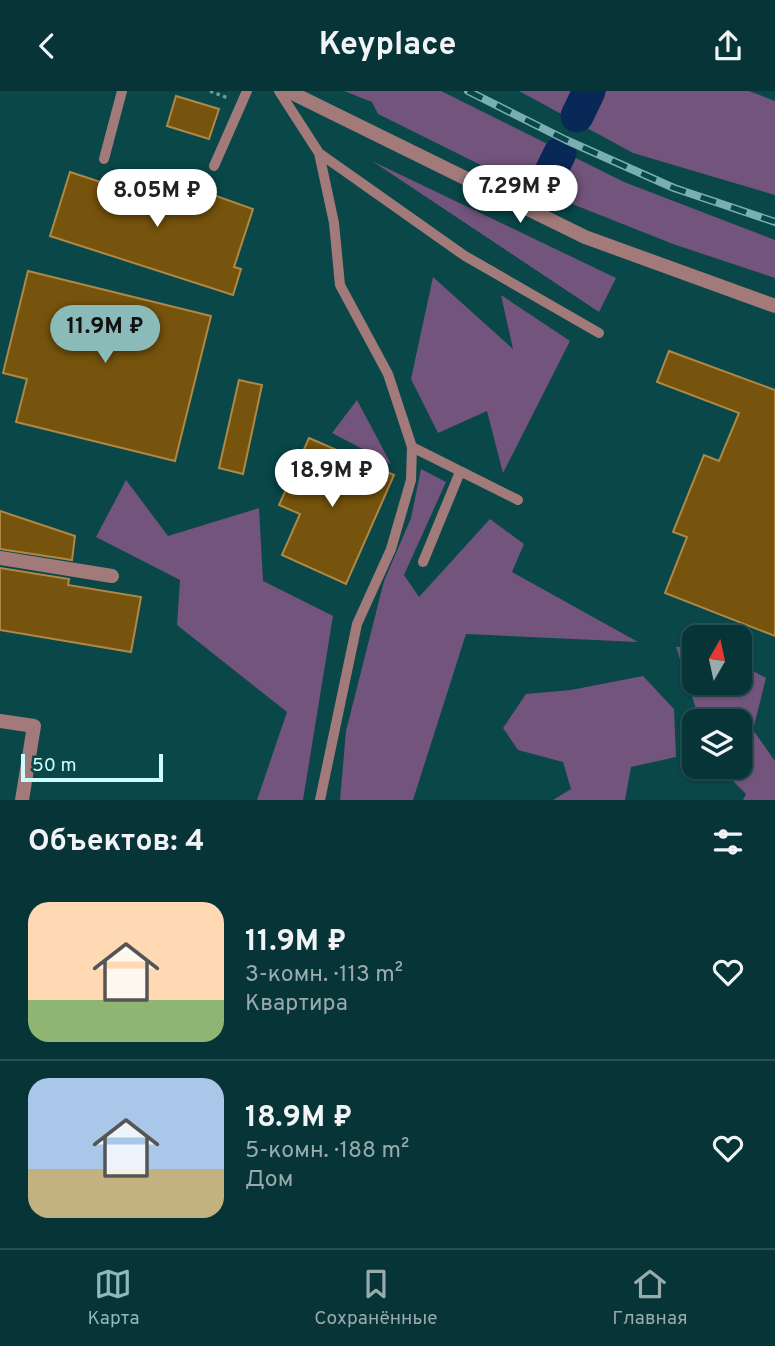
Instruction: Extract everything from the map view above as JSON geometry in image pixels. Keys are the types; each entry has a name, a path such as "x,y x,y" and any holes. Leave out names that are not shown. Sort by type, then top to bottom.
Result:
{"street":[{"path":"288,91 585,237 775,306"},
{"path":"0,558 112,576"},
{"path":"0,720 34,726 22,800"}],"lane":[{"path":"104,159 121,91"},
{"path":"214,166 247,91"},
{"path":"279,91 319,153 334,223 340,285 388,374 411,447 411,480 391,549 357,624 320,800"},
{"path":"319,153 465,256 599,333"},
{"path":"411,447 518,501"},
{"path":"422,562 460,472"}],"path":[{"path":"210,91 242,103"}],"shaded area":[{"path":"344,91 441,91 624,182 775,240 775,278 673,244 507,178 378,114 372,102"},
{"path":"519,91 749,91 775,101 775,195 633,153"},
{"path":"372,161 616,278 599,312"},
{"path":"433,277 513,349 501,295 570,341 503,473 487,411 438,433 411,379"},
{"path":"357,400 391,464 332,433"},
{"path":"421,469 446,482 404,575 419,597 490,519 524,544 512,572 638,642 466,634 413,800 340,800 346,731 384,581 411,518"},
{"path":"126,480 168,536 259,508 263,581 333,616 303,800 257,800 287,712 177,625 180,580 96,537"},
{"path":"676,647 682,647 682,666"},
{"path":"752,670 766,678 753,730 775,761 775,800 743,800 746,794 731,779 752,779 752,709 696,709 692,695 752,695"},
{"path":"643,676 674,709 676,757 631,767 625,800 553,800 571,789 563,762 518,750 503,728 526,694 571,690"}],"building":[{"path":"176,96 219,109 209,139 167,126"},
{"path":"70,172 137,194 139,188 171,199 177,182 253,209 234,267 241,269 233,295 50,236"},
{"path":"28,271 211,316 175,461 16,422 27,379 3,373"},
{"path":"669,351 775,390 775,636 665,593 687,537 673,532 704,455 719,461 739,413 657,382"},
{"path":"239,380 262,385 243,474 219,468"},
{"path":"309,438 394,475 346,584 282,555 300,514 279,505"},
{"path":"0,511 75,536 72,560 0,549"},
{"path":"0,568 69,579 68,585 141,597 131,652 0,630"}],"waterway":[{"path":"577,116 589,91"},
{"path":"544,186 560,153"}],"railway":[{"path":"468,91 566,140 674,188 775,222"}]}
